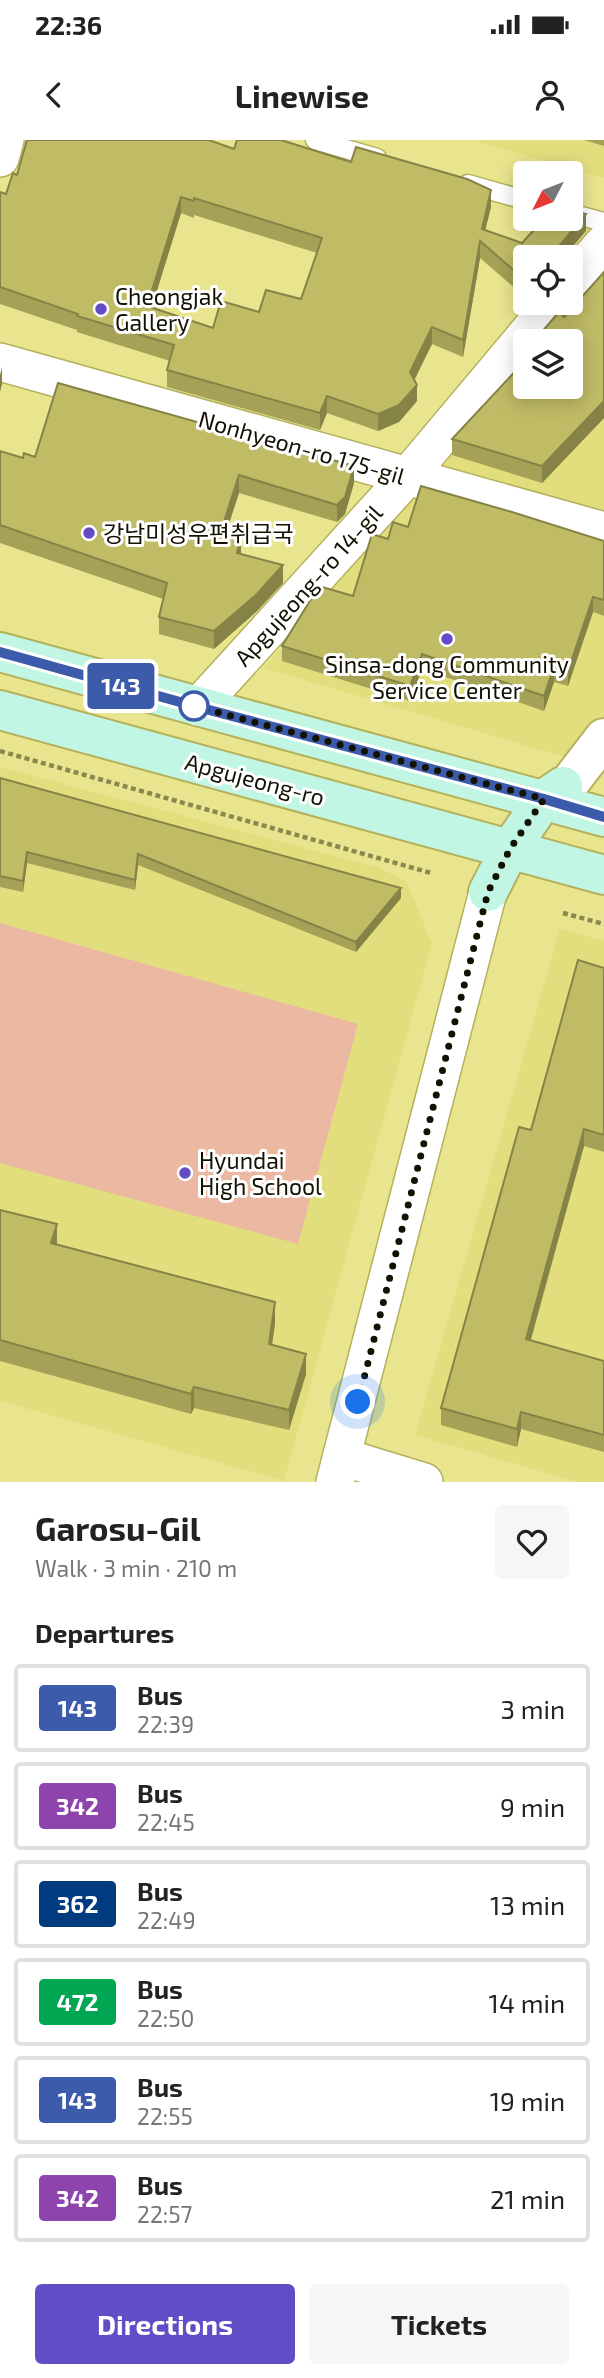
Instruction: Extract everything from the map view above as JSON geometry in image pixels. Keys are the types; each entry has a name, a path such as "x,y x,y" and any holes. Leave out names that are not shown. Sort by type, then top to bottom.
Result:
{"main road":[{"path":"0,652 198,707 558,790 604,817"},
{"name":"Apgujeong-ro","path":"0,710 604,875"},
{"path":"488,892 510,849 558,790"}],"street":[{"path":"0,158 5,140"},
{"path":"583,267 604,243"},
{"name":"Apgujeong-ro 14-gil","path":"198,707 407,477 543,315"},
{"name":"Nonhyeon-ro 175-gil","path":"0,362 604,531"},
{"path":"558,790 604,738"},
{"path":"424,1482 339,1470 488,892"}],"lane":[{"path":"314,140 393,162"},
{"path":"446,177 513,197"},
{"path":"583,216 604,222"}],"path":[{"path":"0,751 431,873"},
{"path":"563,913 604,924"}],"shaded area":[{"path":"473,140 604,140 604,178 583,172 583,161 545,161"},
{"path":"604,274 604,769 264,668 513,380 513,399 583,399 583,329 576,329"},
{"name":"Hyundai High School","path":"0,767 380,868 407,882 432,944 284,1481 0,1401"},
{"path":"0,923 358,1024 298,1244 0,1163"},
{"path":"560,928 604,941 604,1482 577,1482 415,1435"}],"building":[{"path":"27,140 209,140 234,149 237,140 281,140 351,162 356,147 467,179 491,190 482,229 522,243 533,231 572,231 560,245 513,245 513,270 480,241 463,340 432,327 410,372 417,385 399,405 378,414 327,396 320,413 167,370 174,345 77,316 78,314 0,287 0,192 6,194 13,173 17,175","holes":["181,197 194,201 194,198 322,238 301,299 266,290 259,312 221,301 213,328 147,306"]},
{"path":"604,272 604,401 542,466 452,439 513,374 513,399 583,399 583,329 544,329 556,315 583,315 583,296"},
{"path":"58,383 354,466 345,497 337,505 239,475 221,531 241,536 237,553 283,565 257,594 214,631 159,617 167,583 0,525 0,451 23,458 24,453 35,457"},
{"path":"421,486 604,541 604,600 593,597 568,671 554,667 544,696 422,654 410,686 282,646 313,596 322,587 353,596 372,534 388,539 393,522 408,527"},
{"path":"0,778 401,888 356,942 138,854 135,880 27,852 23,881 0,876"},
{"path":"578,960 604,968 604,1135 584,1129 526,1339 604,1361 604,1435 521,1412 517,1429 441,1408 519,1127 531,1130"},
{"path":"0,1210 57,1224 51,1243 275,1302 269,1344 306,1354 289,1410 194,1387 191,1394 0,1340"}],"bus line":[{"name":"143","path":"0,652 604,817"}],"place":[{"name":"Cheongjak Gallery","path":"101,309"},
{"name":"강남미성우편취급국","path":"89,533"},
{"name":"Sinsa-dong Community Service Center","path":"447,639"},
{"name":"Hyundai High School","path":"185,1173"}],"route":[{"path":"194,706 544,799 510,849 488,892 358,1402"}]}
